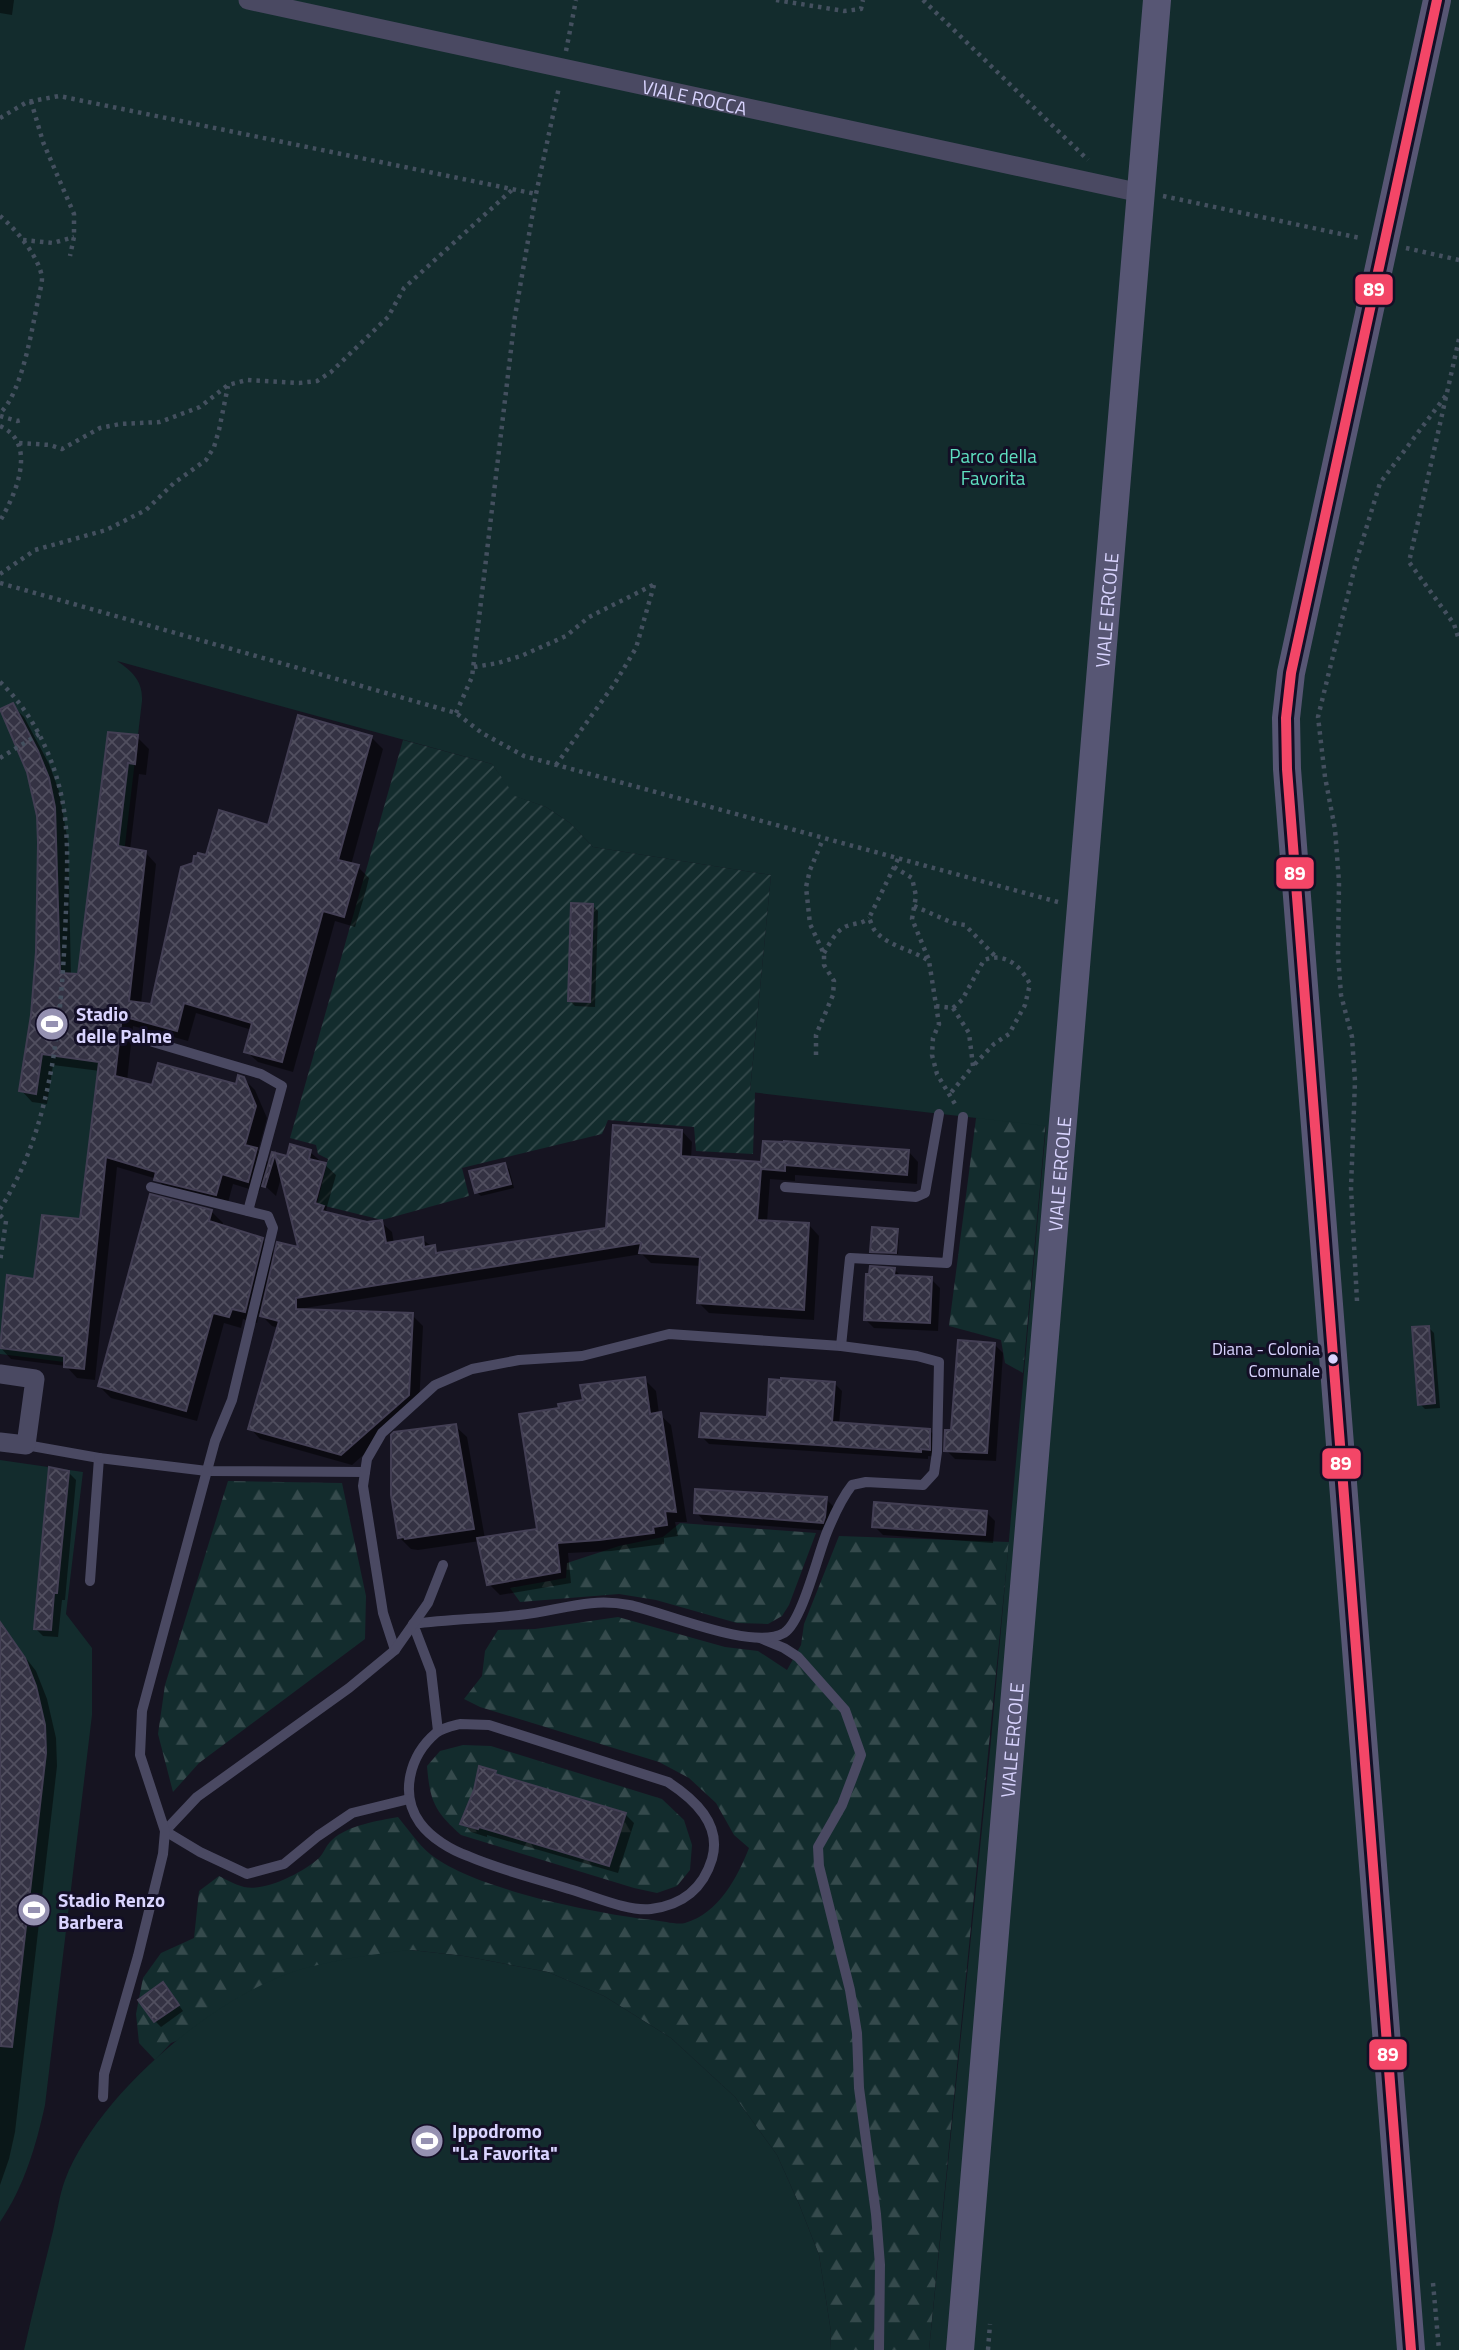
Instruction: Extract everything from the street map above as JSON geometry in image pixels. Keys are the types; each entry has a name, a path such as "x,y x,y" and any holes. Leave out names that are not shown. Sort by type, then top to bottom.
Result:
{"street":[{"name":"VIALE ROCCA","path":"248,0 1141,193"},
{"name":"VIALE ERCOLE","path":"960,2350 1157,0"},
{"path":"1410,2350 1289,796 1286,718 1291,673 1437,0"},
{"path":"0,1374 35,1378 26,1445 0,1441"}],"lane":[{"path":"153,1042 261,1074 282,1086 248,1211"},
{"path":"785,1187 916,1197 925,1193 939,1114"},
{"path":"841,1346 850,1258 947,1264 963,1117"},
{"path":"103,2097 104,2074 163,1854 164,1831 140,1755 142,1711 215,1441 232,1400 273,1228 268,1216 151,1187"},
{"path":"395,1650 383,1614 363,1486 365,1472 367,1459 382,1433 435,1385 472,1369 519,1360 582,1356 669,1334 841,1346 917,1356 939,1362 934,1473 923,1485 866,1482 852,1485 841,1499 794,1622 783,1633 760,1638"},
{"path":"26,1445 99,1458 207,1471 365,1472"},
{"path":"90,1581 99,1458"},
{"path":"164,1831 197,1797 349,1688 395,1650 428,1603 443,1565"},
{"path":"413,1624 522,1615 601,1601 631,1605 723,1632 760,1638 784,1648 798,1657 845,1710 861,1755 842,1805 818,1847 819,1866 858,2033 859,2088 880,2265 879,2350"},
{"path":"413,1624 431,1671 438,1731"},
{"path":"460,1724 489,1725 668,1782 690,1797 706,1816 714,1837 713,1855 705,1878 691,1894 676,1903 649,1910 621,1905 467,1856 444,1845 420,1823 409,1799 410,1771 420,1750 438,1731 460,1724"},
{"path":"164,1831 247,1874 285,1864 318,1836 352,1813 409,1799"}],"path":[{"path":"456,713 474,667 515,316 536,194 576,0"},
{"path":"776,0 844,11 861,9 863,0"},
{"path":"923,0 1089,161"},
{"path":"0,118 31,101 59,96 536,194"},
{"path":"31,101 43,142 74,214 74,237 70,256"},
{"path":"19,443 50,445 62,449 100,428 160,422 200,407 228,385 247,380 317,381 331,372 388,317 404,288 513,189"},
{"path":"1141,193 1459,260"},
{"path":"0,216 29,248 42,278 31,337 15,392 0,414 21,420"},
{"path":"22,239 53,243 74,237"},
{"path":"1459,340 1409,562 1454,624 1459,640"},
{"path":"0,573 35,550 106,530 146,510 174,483 206,460 214,447 219,430 228,385"},
{"path":"1357,1307 1351,1188 1354,1081 1352,1037 1341,995 1338,954 1339,881 1335,829 1318,717 1350,586 1380,483 1447,394"},
{"path":"0,426 12,431 21,446 19,480 0,522"},
{"path":"0,583 456,713 482,733 524,756 1082,909"},
{"path":"474,667 521,656 566,636 589,617 654,585 636,648 615,683 556,765"},
{"path":"0,682 24,709 39,734 54,769 63,801 66,826 64,954 58,1020 41,1114 31,1149 0,1209"},
{"path":"0,758 39,734"},
{"path":"816,1055 816,1035 833,995 834,981 824,965 824,954 810,924 806,887 823,839"},
{"path":"824,954 842,928 864,923 869,918 898,859"},
{"path":"894,867 912,878 916,896 912,919 929,961 939,1024 933,1038 932,1055 937,1074 963,1117"},
{"path":"914,906 953,923 965,925 995,956 1008,960 1024,973 1030,984 1025,1005 1009,1034 994,1044 949,1094"},
{"path":"869,918 876,933 917,952 929,961"},
{"path":"936,1006 953,1008 962,1000 984,960 995,956"},
{"path":"953,1008 969,1033 973,1066"},
{"path":"0,1215 6,1221 0,1260"},
{"path":"1432,2279 1439,2350"}],"green space":[{"name":"Parco della Favorita","path":"0,0 1459,0 1459,2350 929,2350 991,1740 1046,1126 750,1092 771,875 593,847 570,823 546,807 514,796 492,764 117,661 135,677 141,688 142,701 64,1362 0,1354"},
{"path":"403,740 492,764 515,796 546,807 570,823 593,847 771,875 750,1091 755,1092 753,1154 696,1151 694,1127 608,1120 602,1134 462,1168 469,1196 382,1220 317,1204 328,1159 318,1154 316,1145 290,1138"},
{"path":"1065,912 1023,1373 1005,1363 1001,1340 949,1326 978,1103"},
{"name":"Stadio Renzo Barbera","path":"0,1460 83,1472 66,1614 92,1648 92,1715 45,2105 28,2166 16,2195 0,2222"},
{"path":"228,1481 342,1483 366,1596 365,1639 199,1763 173,1792 158,1734 165,1685"},
{"path":"680,1523 816,1533 789,1605 782,1616 768,1624 737,1623 656,1600 619,1594 520,1602 510,1588 566,1578 567,1563 619,1546 663,1537"},
{"path":"839,1536 1009,1542 929,2350 830,2350 831,2332 819,2255 777,2155 735,2097 671,2038 604,1996 548,1972 464,1956 411,1950 171,2043 155,2060 139,2043 136,2014 143,1978 161,1953 194,1938 199,1891 219,1876 241,1886 253,1888 284,1880 321,1856 330,1842 339,1835 372,1822 398,1817 430,1854 450,1867 505,1889 537,1898 601,1912 678,1924 708,1911 725,1893 749,1848 734,1835 716,1803 689,1778 659,1762 480,1707 464,1699 482,1676 485,1651 498,1630 535,1629 618,1617 725,1647 758,1651 787,1670 801,1645 804,1624"},
{"path":"463,1745 491,1746 662,1799 684,1820 692,1845 690,1870 677,1886 657,1893 461,1835 435,1805 427,1766 440,1751"},
{"name":"Ippodromo \"La Favorita\"","path":"411,1950 464,1956 548,1972 604,1996 671,2038 735,2097 777,2155 819,2255 831,2332 830,2350 24,2350 65,2180 81,2148 103,2115 131,2082 198,2024 268,1982 329,1962"}],"building":[{"path":"13,703 49,778 55,807 60,973 78,974 108,732 138,735 135,764 128,763 118,846 146,851 129,1001 151,1004 181,867 193,863 194,856 198,853 206,855 219,810 268,825 298,715 372,736 338,860 359,865 344,917 323,911 282,1062 244,1052 252,1023 184,1003 177,1031 122,1016 115,1076 152,1085 158,1063 236,1084 238,1075 244,1077 256,1106 245,1145 257,1148 248,1182 222,1174 216,1195 154,1180 156,1172 106,1157 84,1369 64,1367 64,1356 0,1348 7,1275 34,1279 42,1215 80,1219 99,1062 42,1054 36,1094 19,1091 31,1015 36,952 38,843 37,816 27,772 0,709"},
{"path":"571,903 593,904 590,1002 568,1001"},
{"path":"613,1125 682,1130 681,1156 761,1162 763,1141 909,1150 907,1175 785,1165 785,1171 761,1169 757,1220 809,1223 804,1310 697,1303 700,1257 639,1253 641,1243 296,1298 296,1309 413,1313 409,1395 341,1455 248,1429 279,1321 260,1316 277,1242 298,1247 275,1154 265,1187 262,1186 272,1152 287,1156 290,1144 311,1150 309,1159 326,1163 315,1203 324,1206 322,1211 367,1222 382,1220 386,1243 423,1237 424,1247 435,1245 436,1253 606,1228"},
{"path":"505,1163 511,1184 475,1193 469,1171"},
{"path":"150,1194 212,1210 209,1221 263,1238 245,1312 232,1309 229,1317 213,1313 186,1411 98,1386"},
{"path":"872,1227 898,1229 896,1253 870,1252"},
{"path":"870,1266 895,1268 894,1275 932,1277 930,1323 864,1320 866,1274 869,1274"},
{"path":"1429,1326 1435,1403 1418,1405 1412,1327"},
{"path":"958,1340 995,1343 987,1453 944,1451 945,1430 951,1430"},
{"path":"645,1377 650,1414 661,1412 676,1512 665,1511 667,1525 653,1527 654,1533 557,1543 560,1572 487,1585 477,1538 537,1529 519,1414 559,1408 558,1404 583,1400 580,1385"},
{"path":"769,1379 835,1382 832,1422 930,1429 930,1450 921,1449 921,1452 699,1437 701,1413 767,1417"},
{"path":"456,1424 474,1529 398,1538 391,1495 391,1435 394,1432"},
{"path":"49,1467 69,1471 51,1630 34,1629"},
{"path":"695,1489 827,1497 825,1517 823,1523 694,1513"},
{"path":"874,1502 987,1511 985,1535 872,1527"},
{"path":"0,1622 25,1658 36,1686 45,1725 46,1753 12,2047 0,2046"},
{"path":"479,1766 496,1771 495,1774 626,1813 609,1866 479,1827 478,1829 460,1824 474,1790"},
{"path":"163,1982 179,2005 154,2022 138,2000"}],"transit line":[{"name":"89","path":"1411,2350 1287,769 1286,718 1291,673 1437,0"}],"place":[{"name":"Stadio delle Palme","path":"52,1024"},
{"name":"Diana - Colonia Comunale","path":"1333,1359"},
{"name":"Stadio Renzo Barbera","path":"34,1910"},
{"name":"Ippodromo \"La Favorita\"","path":"427,2141"}]}
